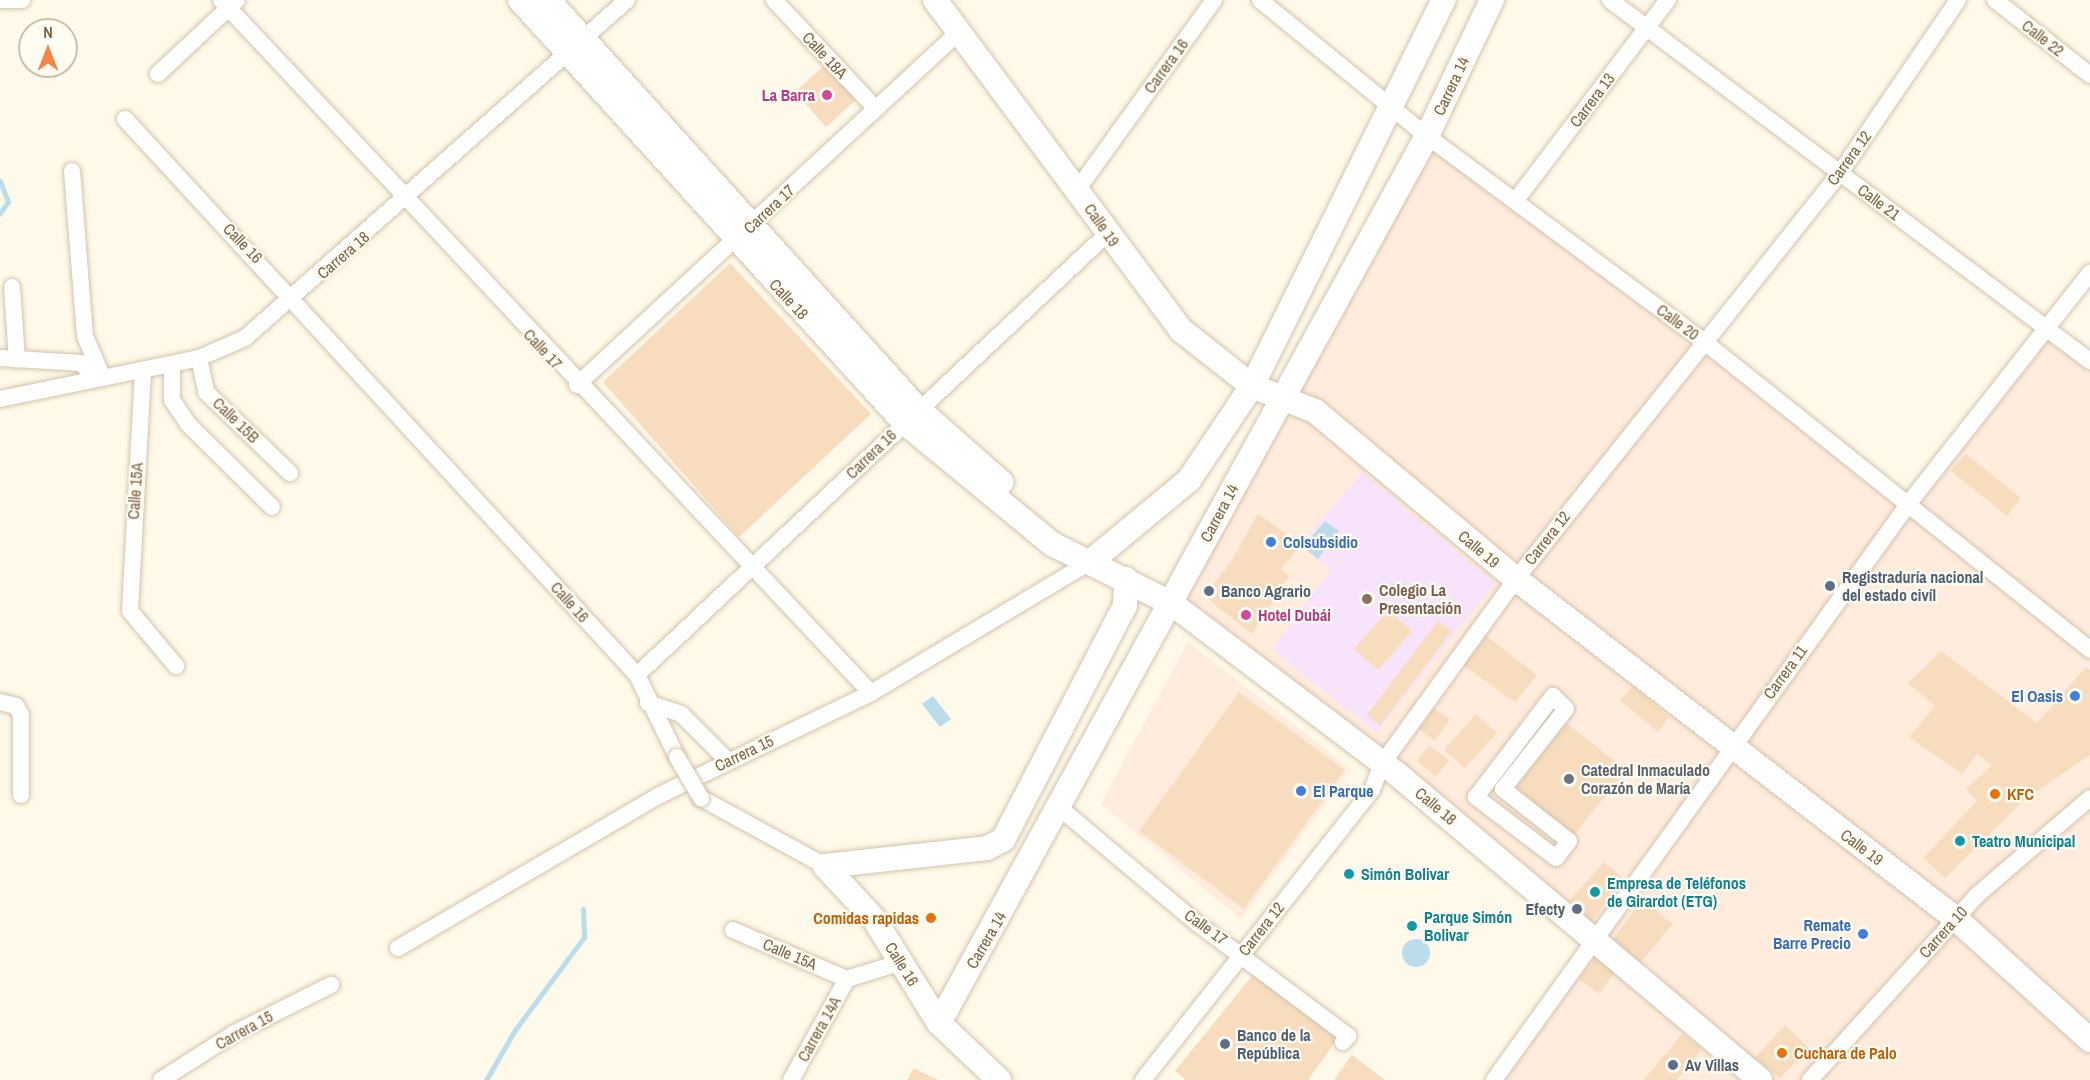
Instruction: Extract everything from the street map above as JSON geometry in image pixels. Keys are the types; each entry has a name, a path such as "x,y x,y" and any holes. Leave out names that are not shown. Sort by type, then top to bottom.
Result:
{"street":[{"path":"2,0 22,0"},
{"name":"Calle 18","path":"520,0 575,47 742,234 911,415 1090,561 1171,603 1382,764 1760,1080"},
{"name":"Calle 18","path":"548,0 575,47"},
{"name":"Carrera 18","path":"0,399 199,358 244,338 406,201 627,0"},
{"name":"Calle 18A","path":"774,0 876,109"},
{"name":"Calle 19","path":"935,0 1077,190 1107,234 1181,330 1252,386 1315,411 1516,579 1730,747 1955,918 2090,1040"},
{"name":"Carrera 16","path":"1077,190 1214,0"},
{"name":"Calle 20","path":"1260,0 1391,109 1702,340 1909,503 2090,650"},
{"path":"1090,561 1189,480 1252,386 1444,0"},
{"name":"Carrera 14","path":"939,1023 1061,809 1281,399 1427,136 1492,0"},
{"name":"Calle 21","path":"1610,0 2090,361"},
{"name":"Carrera 13","path":"1516,200 1668,0"},
{"name":"Carrera 12","path":"1143,1080 1372,790 1382,764 1516,579 1702,340 1840,173 1958,0"},
{"name":"Calle 22","path":"1995,0 2090,75"},
{"path":"158,74 229,3"},
{"name":"Calle 17","path":"229,3 406,201 749,570 871,693"},
{"name":"Carrera 17","path":"577,385 960,31"},
{"name":"Calle 16","path":"125,119 294,297 637,675 648,703 701,798 825,866 874,919 939,1023 999,1080"},
{"path":"72,171 85,336 100,379"},
{"name":"Carrera 16","path":"637,675 911,415 1107,234"},
{"name":"Carrera 11","path":"1494,1080 1596,944 1730,747 1909,503 2090,273"},
{"path":"12,288 8,359 81,363 100,379"},
{"name":"Calle 15B","path":"199,358 206,392 290,473"},
{"path":"172,364 172,400 188,424 272,507"},
{"name":"Calle 15A","path":"143,371 130,611 176,666"},
{"name":"Carrera 15","path":"398,948 728,760 871,693 1090,561"},
{"path":"825,866 987,848 1003,840 1125,606 1126,579"},
{"path":"1553,696 1566,709 1503,789 1569,841 1556,858 1476,796 1553,696"},
{"path":"6,703 21,716 21,795"},
{"path":"648,703 681,714 728,760"},
{"name":"Carrera 10","path":"1810,1080 1955,918 2090,798"},
{"name":"Calle 17","path":"1061,809 1197,923 1242,952 1348,1036 1343,1042"},
{"name":"Calle 15A","path":"733,930 847,979"},
{"path":"847,979 902,962"},
{"name":"Carrera 14A","path":"791,1080 847,979"},
{"name":"Carrera 15","path":"161,1080 233,1034 331,985"}],"shaded area":[{"path":"1427,136 1909,502 2047,328 2090,361 2090,1080 1494,1080 1596,943 1382,763 1173,603"},
{"name":"Colegio La Presentación","path":"1362,472 1495,583 1376,733 1272,649 1331,569 1301,545"},
{"path":"1188,642 1351,769 1241,919 1101,804"}],"water":[{"path":"1325,521 1339,531 1318,559 1303,547"},
{"path":"933,696 951,719 940,727 922,704"},
{"path":"1416,939 1426,943 1430,953 1426,963 1416,967 1406,963 1402,953 1406,943"}],"building":[{"name":"La Barra","path":"827,63 858,98 826,127 795,92"},
{"path":"730,263 871,414 739,537 603,382"},
{"path":"1966,454 2021,498 2007,516 1951,471"},
{"path":"1258,513 1301,545 1281,569 1289,576 1252,634 1204,596 1231,562"},
{"path":"1388,610 1412,631 1378,670 1354,649"},
{"path":"1438,621 1452,631 1380,726 1367,715"},
{"path":"1485,635 1537,675 1515,702 1463,665"},
{"path":"1941,651 2037,723 2086,667 2090,670 2090,755 2024,800 1945,878 1923,858 1977,801 1966,789 1992,765 1977,754 1962,774 1909,737 1935,706 1908,683"},
{"path":"1633,686 1669,717 1658,732 1620,700"},
{"path":"1239,692 1345,770 1244,909 1139,831"},
{"path":"1434,708 1450,719 1435,741 1419,729"},
{"path":"1476,714 1497,733 1465,768 1444,750"},
{"name":"Catedral Inmaculado Corazón de María","path":"1564,721 1626,770 1573,836 1511,788"},
{"path":"1429,745 1449,760 1436,777 1417,761"},
{"name":"Empresa de Teléfonos de Girardot (ETG)","path":"1604,862 1623,878 1588,927 1565,906"},
{"path":"1642,899 1673,924 1640,963 1612,941"},
{"path":"1597,956 1616,971 1599,994 1579,979"},
{"path":"1256,971 1339,1037 1308,1080 1186,1080 1175,1071"},
{"name":"Cuchara de Palo","path":"1785,1025 1809,1048 1780,1078 1755,1058"},
{"name":"Av Villas","path":"1682,1034 1702,1049 1677,1080 1644,1080"},
{"path":"1352,1055 1385,1080 1334,1080"},
{"path":"914,1068 938,1080 907,1080"}],"waterway":[{"path":"0,181 8,202 0,213"},
{"path":"486,1080 515,1030 584,937 583,909"}],"place":[{"name":"La Barra","path":"827,95"},
{"name":"Colsubsidio","path":"1271,542"},
{"name":"Registraduría nacional del estado civíl","path":"1830,586"},
{"name":"Banco Agrario","path":"1209,591"},
{"name":"Colegio La Presentación","path":"1367,599"},
{"name":"Hotel Dubái","path":"1246,615"},
{"name":"El Oasis","path":"2075,696"},
{"name":"Catedral Inmaculado Corazón de María","path":"1569,779"},
{"name":"El Parque","path":"1301,791"},
{"name":"KFC","path":"1995,794"},
{"name":"Teatro Municipal","path":"1960,841"},
{"name":"Simón Bolivar","path":"1349,874"},
{"name":"Empresa de Teléfonos de Girardot (ETG)","path":"1595,892"},
{"name":"Efecty","path":"1577,909"},
{"name":"Comidas rapidas","path":"931,918"},
{"name":"Parque Simón Bolivar","path":"1412,926"},
{"name":"Remate Barre Precio","path":"1863,934"},
{"name":"Banco de la República","path":"1225,1044"},
{"name":"Cuchara de Palo","path":"1782,1053"},
{"name":"Av Villas","path":"1673,1065"}]}
